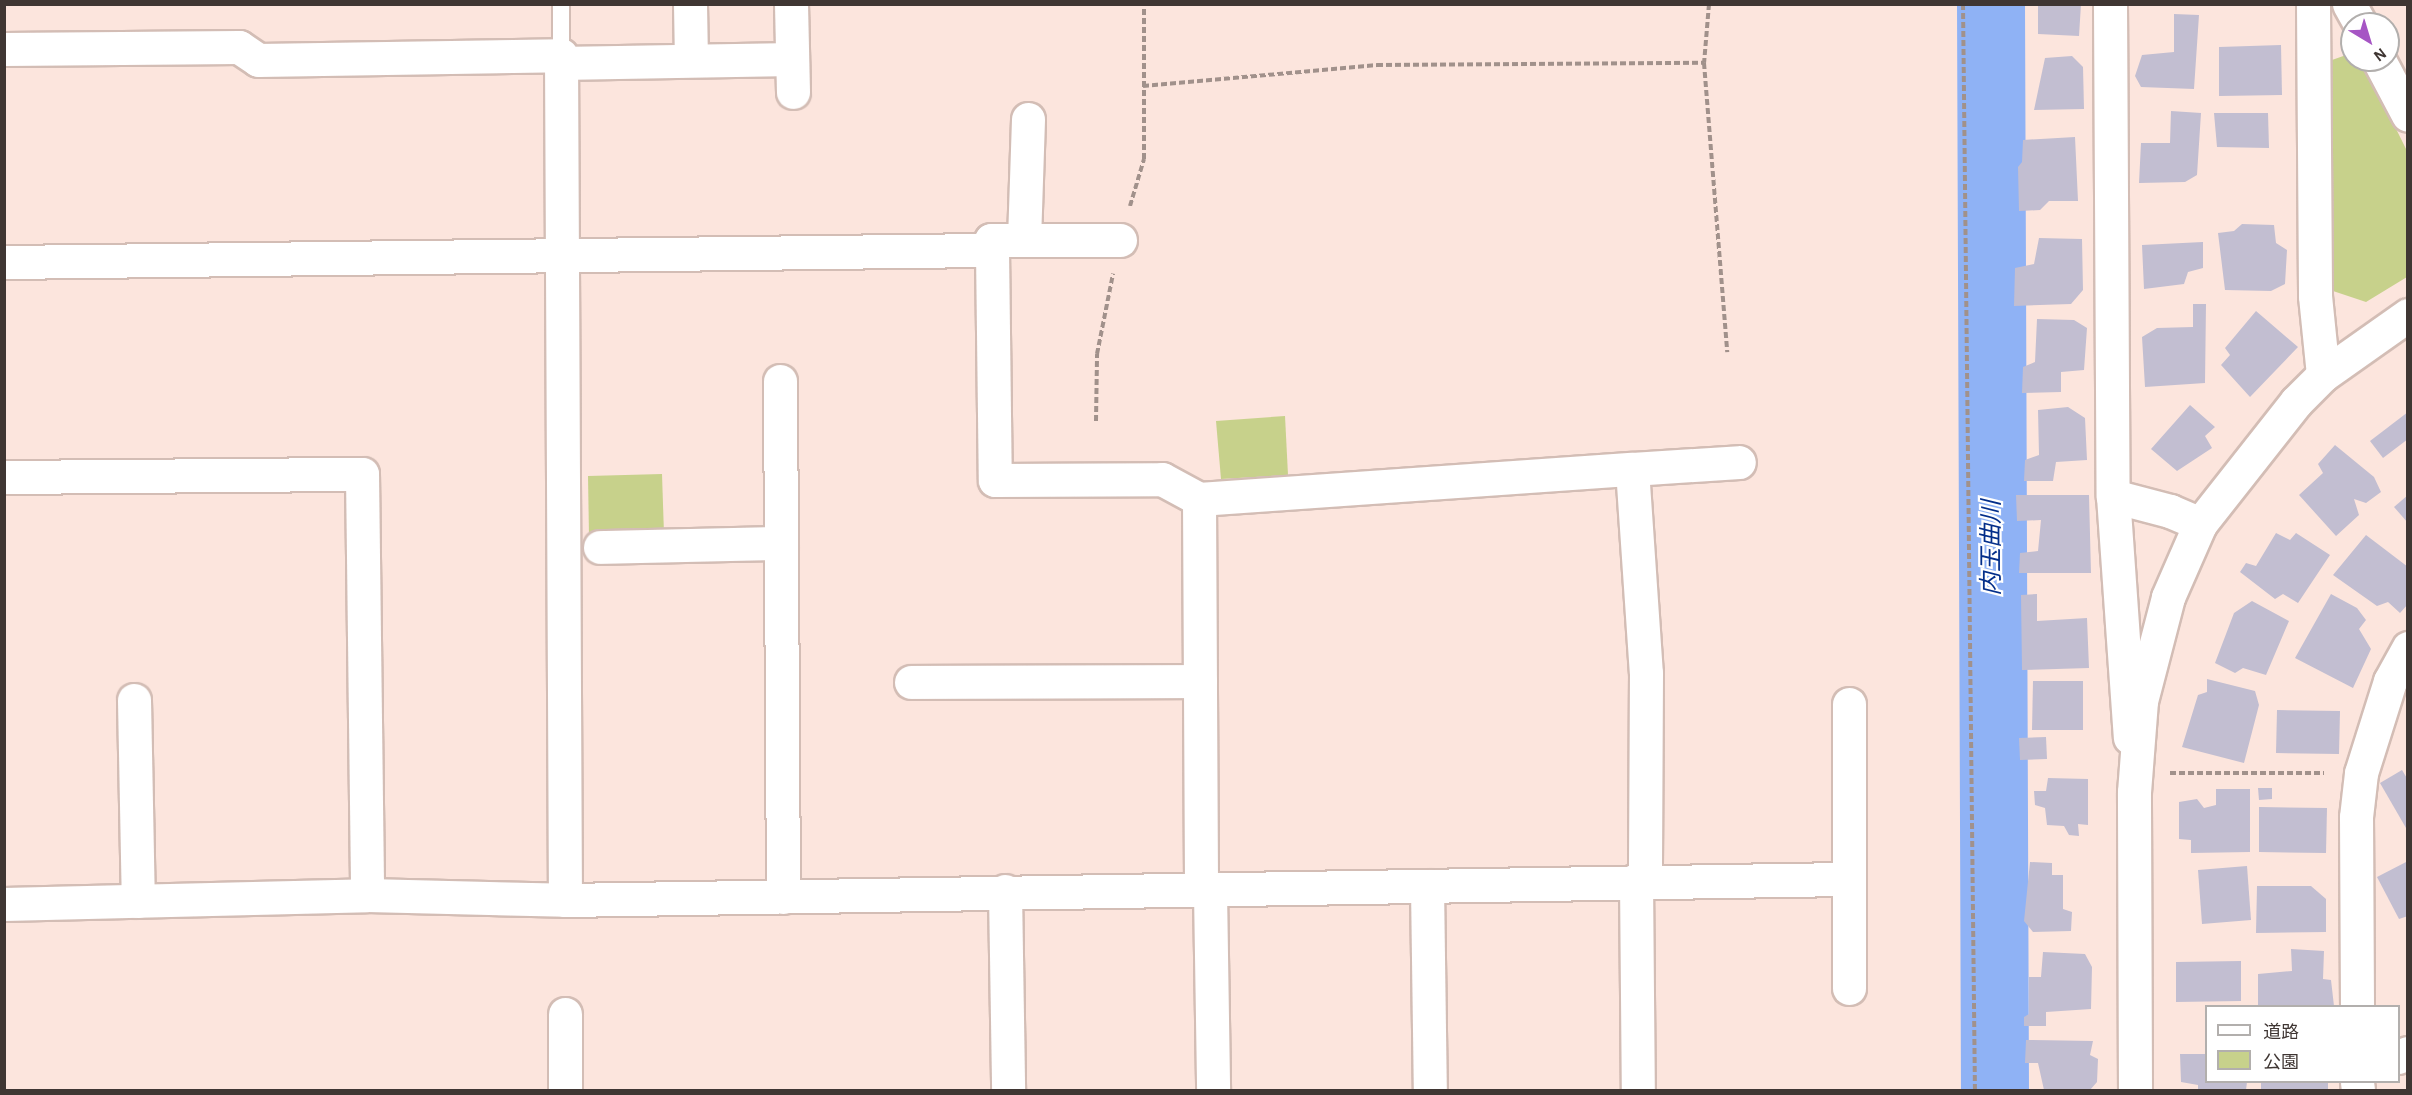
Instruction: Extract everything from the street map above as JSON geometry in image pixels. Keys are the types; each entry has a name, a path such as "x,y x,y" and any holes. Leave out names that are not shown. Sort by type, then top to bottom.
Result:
{"street":[{"path":"690,4 691,60"},
{"path":"791,4 793,92"},
{"path":"2110,4 2113,496 2134,792 2135,1090"},
{"path":"2313,4 2315,296 2324,375"},
{"path":"4,49 239,47 258,60 792,59"},
{"path":"561,59 559,255 565,900"},
{"path":"2385,72 2408,116"},
{"path":"1023,240 1028,119"},
{"path":"1120,240 991,240 995,480 1162,479 1199,499 1739,462"},
{"path":"4,262 992,250"},
{"path":"2134,792 2140,701 2148,666 2168,597 2200,524 2274,429 2324,375 2408,315"},
{"path":"780,381 783,897"},
{"path":"1632,469 1646,673 1638,1090"},
{"path":"4,477 362,474 367,895"},
{"path":"2113,496 2170,511 2200,524"},
{"path":"1199,499 1200,681 1213,1090"},
{"path":"600,546 781,543"},
{"path":"2357,1005 2356,817 2361,773 2390,681 2408,648"},
{"path":"911,682 1200,681"},
{"path":"134,700 138,901"},
{"path":"1849,704 1849,988"},
{"path":"4,904 367,895 565,900 1005,891 1205,891 1641,881 1849,879"},
{"path":"1427,886 1430,1090"},
{"path":"1005,891 1008,1090"},
{"path":"565,1014 565,1090"}],"lane":[{"path":"561,4 561,59"}],"path":[{"path":"1096,421 1097,354 1120,240 1144,159 1144,4"},
{"path":"1709,4 1704,63 1727,352"},
{"path":"1963,4 1975,1090"},
{"path":"1143,86 1377,65 1704,63"},
{"path":"2164,773 2361,773"}],"green space":[{"path":"2340,57 2340,72 2368,72 2407,151 2407,277 2366,302 2333,291 2328,67 2332,60"},
{"path":"1285,416 1288,475 1221,479 1216,421"},
{"path":"662,474 664,534 589,536 588,476"}],"building":[{"path":"2038,4 2081,4 2079,36 2038,34"},
{"path":"2174,14 2199,15 2194,89 2141,87 2135,76 2142,55 2174,52"},
{"path":"2281,45 2282,95 2219,96 2219,47"},
{"path":"2072,56 2083,67 2084,109 2034,110 2045,58"},
{"path":"2171,111 2201,113 2197,175 2185,182 2139,183 2141,143 2170,143"},
{"path":"2214,113 2268,113 2269,148 2217,147"},
{"path":"2075,137 2078,201 2049,201 2040,210 2019,211 2018,167 2022,162 2023,140"},
{"path":"2242,224 2274,225 2276,243 2287,250 2285,284 2271,291 2225,290 2218,233 2234,231"},
{"path":"2039,238 2082,239 2083,290 2071,304 2014,306 2015,268 2034,264"},
{"path":"2203,242 2203,268 2188,272 2184,284 2144,289 2142,245"},
{"path":"2193,304 2206,304 2205,383 2145,387 2142,337 2157,328 2193,327"},
{"path":"2256,311 2298,347 2250,397 2221,365 2230,355 2225,348"},
{"path":"2037,319 2074,320 2087,328 2084,370 2061,372 2061,392 2022,393 2023,367 2035,362"},
{"path":"2190,405 2215,427 2205,436 2212,448 2177,471 2151,449"},
{"path":"2068,407 2085,418 2087,460 2056,462 2053,481 2024,481 2025,460 2039,455 2038,410"},
{"path":"2408,412 2408,439 2383,458 2370,441"},
{"path":"2335,445 2374,477 2381,492 2366,503 2354,499 2359,515 2336,536 2299,495 2323,473 2318,464"},
{"path":"2016,495 2089,495 2091,573 2019,573 2020,553 2038,551 2041,520 2017,521"},
{"path":"2408,495 2408,523 2394,507"},
{"path":"2276,533 2290,540 2296,533 2330,555 2298,603 2283,594 2275,599 2240,572 2246,563 2256,566"},
{"path":"2366,535 2408,567 2408,604 2400,613 2388,602 2377,606 2333,575"},
{"path":"2037,594 2037,621 2087,618 2089,668 2022,670 2021,595"},
{"path":"2331,594 2357,608 2366,620 2359,629 2371,649 2353,688 2295,658"},
{"path":"2252,601 2289,621 2266,675 2243,668 2235,673 2215,663 2234,613"},
{"path":"2207,679 2255,691 2259,705 2244,763 2182,747 2198,695 2207,692"},
{"path":"2033,681 2083,681 2083,730 2032,730"},
{"path":"2277,710 2340,711 2339,754 2276,753"},
{"path":"2046,737 2047,759 2020,760 2019,738"},
{"path":"2402,770 2408,780 2406,828 2380,783"},
{"path":"2048,778 2088,779 2088,825 2078,824 2079,836 2069,835 2064,826 2047,825 2045,808 2035,805 2034,791 2046,791"},
{"path":"2258,788 2272,788 2272,799 2259,800"},
{"path":"2216,789 2250,789 2250,852 2191,853 2191,840 2179,839 2179,802 2197,799 2204,808 2216,805"},
{"path":"2259,807 2327,808 2326,853 2259,852"},
{"path":"2408,861 2408,916 2399,919 2377,877"},
{"path":"2030,862 2052,863 2052,875 2063,875 2063,909 2072,912 2071,931 2033,932 2024,921"},
{"path":"2247,866 2251,920 2202,924 2198,870"},
{"path":"2257,886 2311,886 2326,899 2326,932 2256,933"},
{"path":"2291,949 2324,951 2323,979 2331,980 2334,1005 2258,1005 2258,974 2292,971"},
{"path":"2043,952 2085,954 2092,967 2091,1009 2046,1012 2046,1026 2024,1026 2024,1017 2029,1014 2029,977 2041,977"},
{"path":"2241,961 2241,1001 2176,1002 2176,962"},
{"path":"2026,1040 2093,1041 2090,1055 2098,1059 2097,1082 2090,1090 2044,1090 2038,1063 2025,1063"},
{"path":"2180,1054 2205,1054 2205,1083 2247,1083 2246,1090 2198,1090 2198,1085 2181,1082"},
{"path":"2261,1083 2328,1083 2328,1090 2261,1090"}],"waterway":[{"name":"内玉曲川","path":"1991,4 1995,1090"}]}
